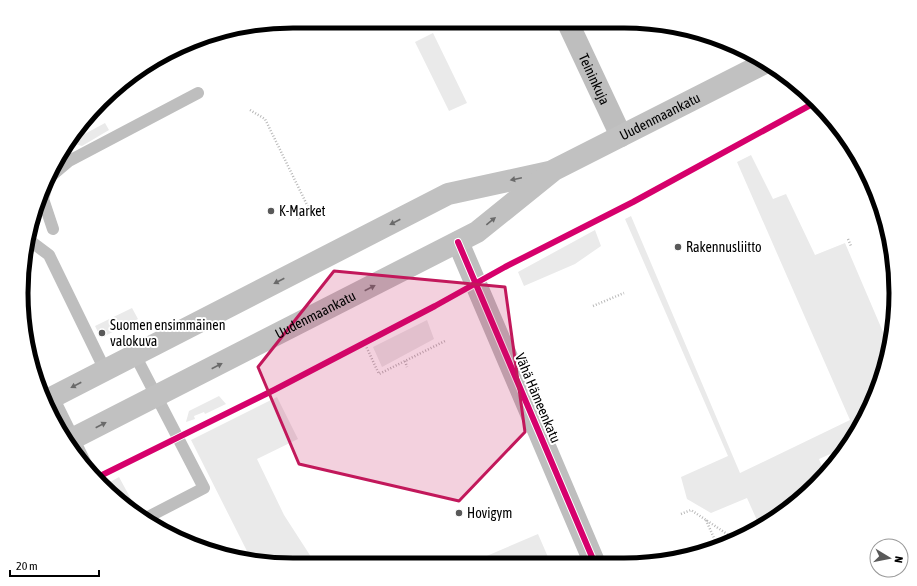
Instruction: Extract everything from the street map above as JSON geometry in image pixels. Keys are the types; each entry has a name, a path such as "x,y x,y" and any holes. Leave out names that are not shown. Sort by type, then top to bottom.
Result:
{"main road":[{"name":"Uudenmaankatu","path":"73,440 477,232 554,170 760,66"},
{"name":"Uudenmaankatu","path":"50,399 448,194 554,170"}],"street":[{"name":"Teininkuja","path":"570,28 621,136"},
{"name":"Vähä Hämeenkatu","path":"458,242 592,558"}],"lane":[{"path":"58,171 69,161 198,93"},
{"path":"44,202 53,230"},
{"path":"33,243 49,255 105,370"},
{"path":"135,355 204,488 150,516"}],"path":[{"path":"250,110 265,119 311,213"},
{"path":"285,212 293,208 299,219"},
{"path":"848,239 851,246"},
{"path":"593,306 624,293"},
{"path":"357,346 371,339"},
{"path":"376,379 379,374 445,340"},
{"path":"364,342 379,374"},
{"path":"405,361 407,366"},
{"path":"681,514 691,510 730,536"},
{"path":"706,519 716,542"}],"highlighted area":[{"path":"334,271 505,287 525,432 459,501 299,464 258,367"}],"shaded area":[{"path":"433,33 467,103 449,111 415,42"},
{"path":"105,123 109,130 82,146 75,144 80,137"},
{"path":"751,155 773,199 786,194 815,255 845,243 885,337 880,362 869,394 862,410 844,440 836,452 819,459 823,468 799,492 757,521 747,498 711,513 687,499 681,477 728,456 625,219 631,216 740,473 850,420 737,162"},
{"path":"595,230 601,246 575,264 524,286 518,272"},
{"path":"132,308 138,319 101,338 95,326"},
{"path":"427,320 434,339 382,367 373,347"},
{"path":"219,396 226,404 205,414 204,412 194,416 195,419 186,422 189,411"},
{"path":"277,397 298,439 257,459 284,515 312,558 249,554 191,440"},
{"path":"119,477 134,504 118,492 109,483"},
{"path":"538,534 548,558 482,558"}],"cycle path":[{"path":"101,475 274,390 435,306 505,267 633,202 810,105"},
{"path":"458,242 592,558"}],"place":[{"name":"K-Market","path":"271,211"},
{"name":"Rakennusliitto","path":"678,247"},
{"name":"Suomen ensimmäinen valokuva","path":"102,333"},
{"name":"Hovigym","path":"459,513"}]}
